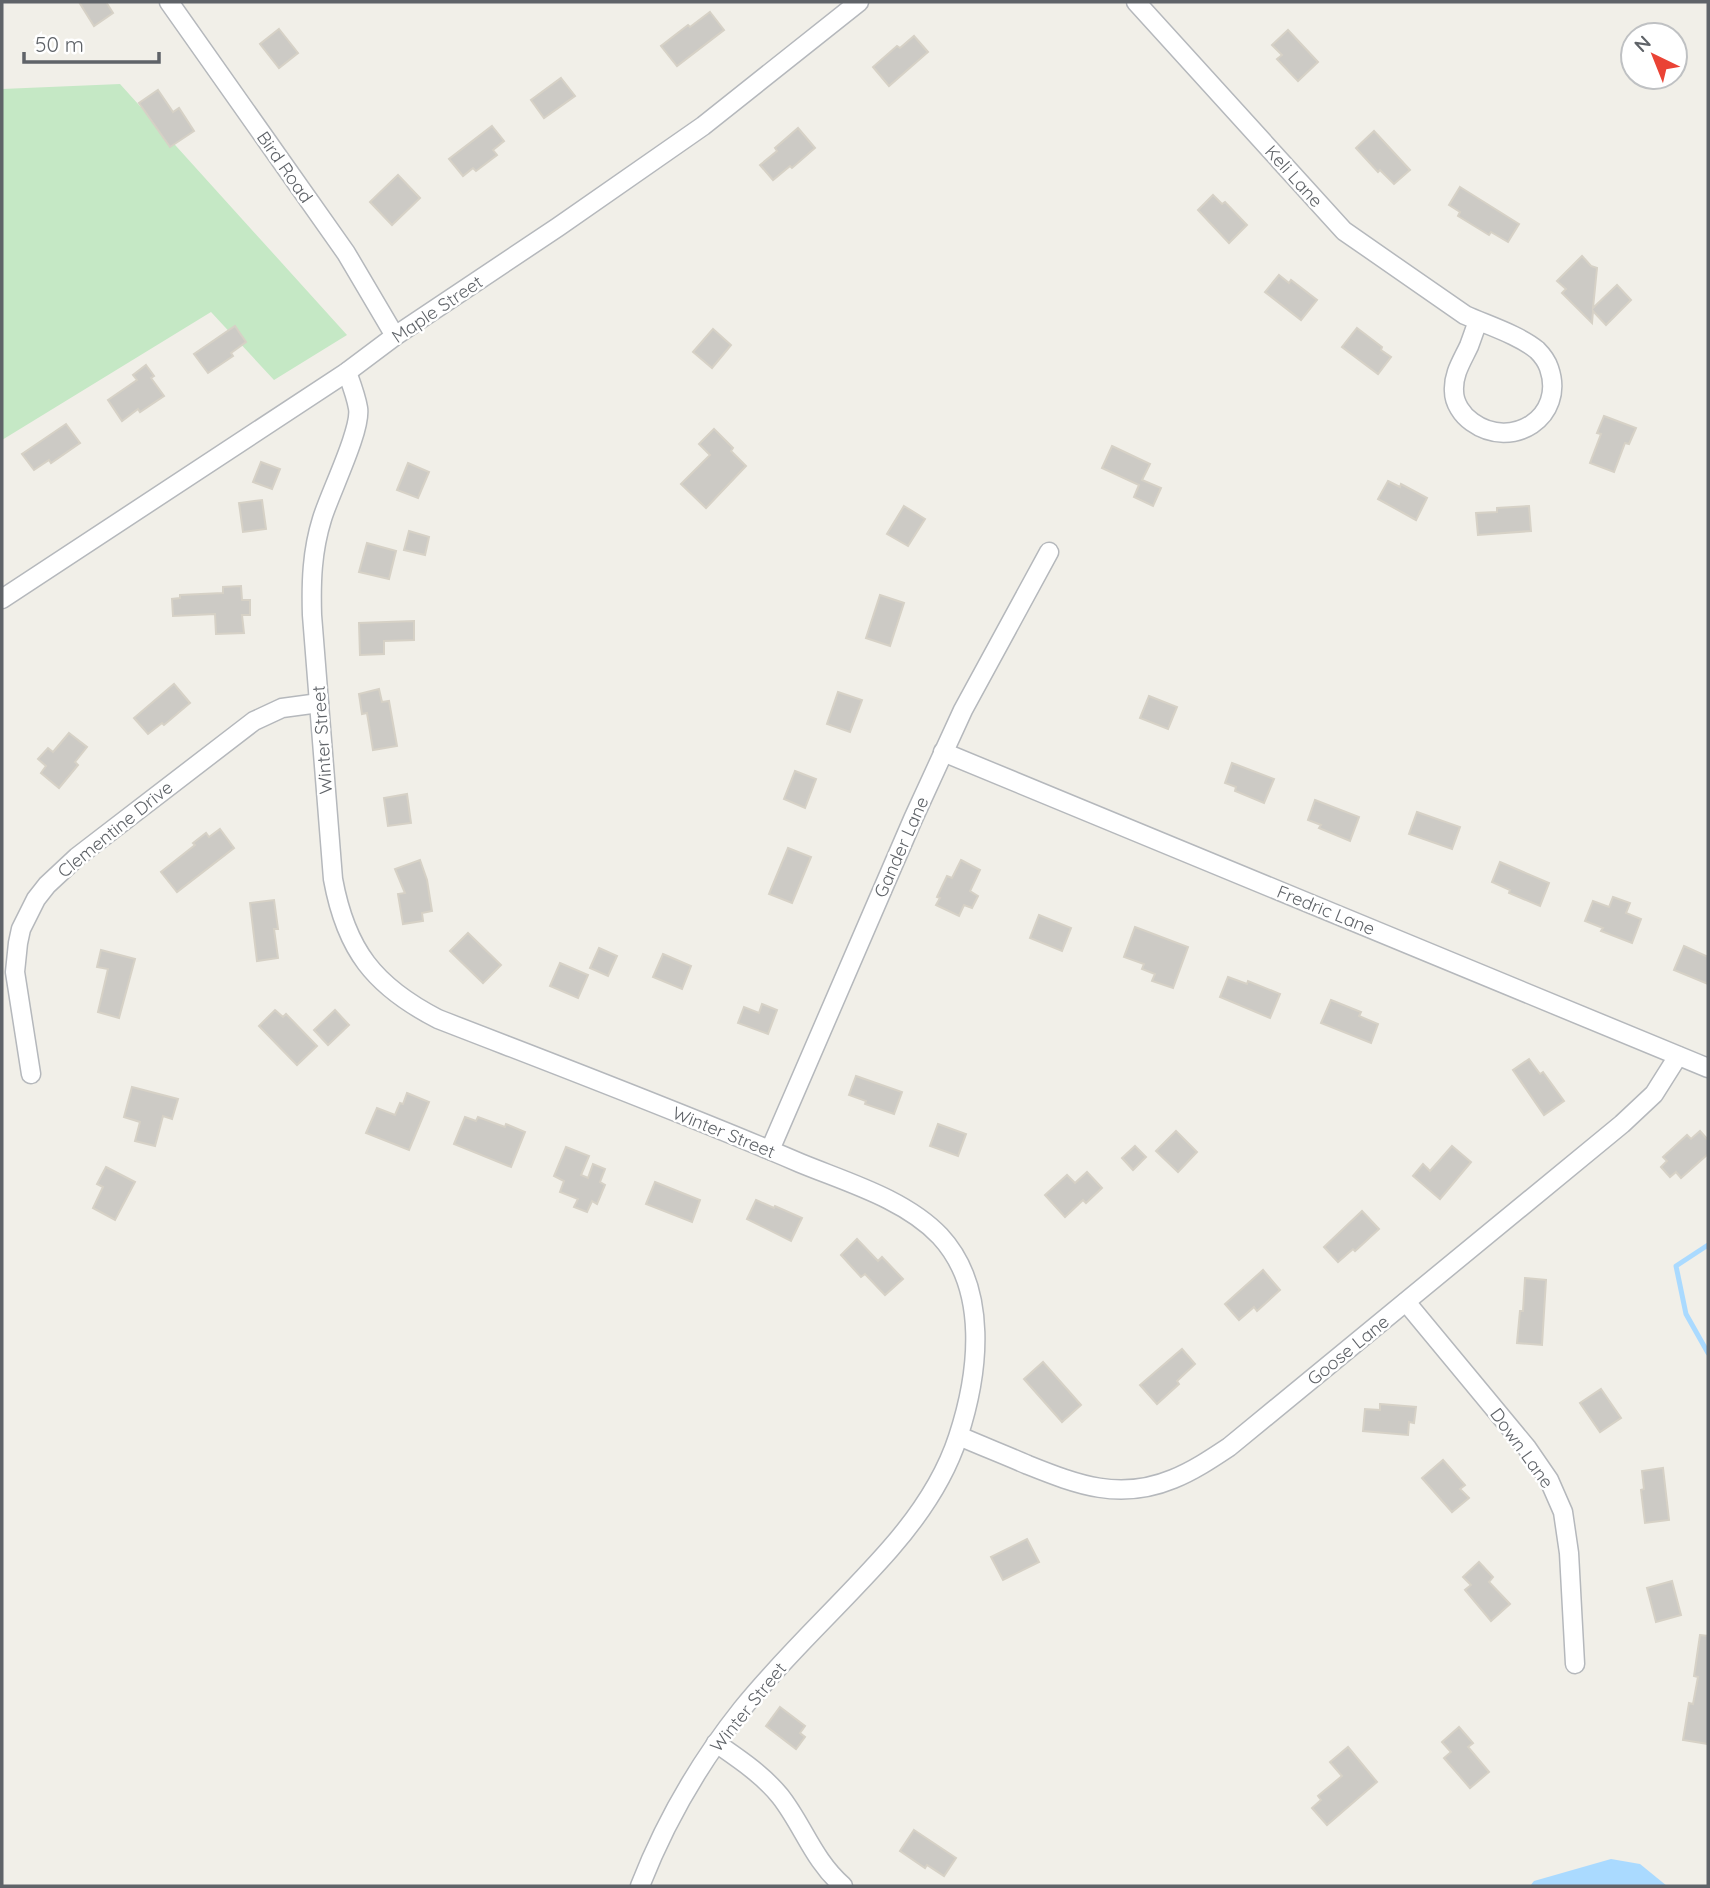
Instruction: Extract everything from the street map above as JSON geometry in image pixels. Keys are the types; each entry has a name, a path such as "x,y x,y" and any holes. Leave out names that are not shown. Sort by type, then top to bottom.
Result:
{"street":[{"name":"Bird Road","path":"169,2 346,253 395,336"},
{"name":"Maple Street","path":"2,599 347,372 395,336 558,227 703,125 859,2"},
{"name":"Keli Lane","path":"1136,2 1344,231 1465,315 1513,336 1538,351 1547,363 1553,379 1553,393 1548,408 1536,422 1518,432 1500,433 1482,429 1469,420 1457,406 1454,391 1456,370 1478,321"},
{"name":"Winter Street","path":"347,372 359,410 353,437 322,519 312,573 312,615 332,879 337,904 352,942 363,960 388,988 438,1019 770,1150 890,1201 926,1224 946,1243 969,1286 975,1317 975,1356 958,1436 924,1505 897,1540 743,1707 716,1743 671,1816 640,1886"},
{"name":"Gander Lane","path":"770,1150 943,752 1049,552"},
{"name":"Clementine Drive","path":"32,1074 16,987 16,958 24,922 36,899 47,885 78,857 254,720 282,708 319,704"},
{"name":"Fredric Lane","path":"943,752 1708,1068"},
{"name":"Goose Lane","path":"958,1436 1071,1482 1101,1489 1128,1490 1149,1487 1172,1480 1200,1466 1229,1447 1622,1124 1654,1094 1678,1056"},
{"name":"Down Lane","path":"1406,1302 1527,1448 1549,1480 1563,1512 1569,1553 1575,1664"},
{"path":"716,1743 766,1780 788,1808 813,1852 843,1886"}],"green space":[{"path":"120,84 347,335 274,380 211,312 2,440 2,89"}],"water":[{"path":"1611,1859 1640,1864 1667,1886 1530,1886 1534,1881"}],"building":[{"path":"79,2 106,2 113,13 94,26"},
{"path":"710,12 724,30 677,66 661,46"},
{"path":"279,29 298,53 279,68 260,44"},
{"path":"1288,30 1318,62 1298,81 1277,59 1282,55 1272,45"},
{"path":"914,36 928,52 889,86 873,67 897,46 900,48"},
{"path":"561,78 575,96 544,118 531,100"},
{"path":"158,90 173,112 179,108 194,131 170,147 139,103"},
{"path":"492,126 504,141 493,150 497,155 476,171 473,168 463,176 449,159"},
{"path":"798,128 815,148 773,180 760,165"},
{"path":"1374,131 1410,170 1394,184 1380,170 1378,172 1356,148"},
{"path":"398,175 420,198 392,225 370,202"},
{"path":"1460,187 1519,224 1508,242 1491,232 1489,235 1458,216 1460,212 1449,205"},
{"path":"1213,195 1222,204 1225,202 1247,225 1229,243 1198,210"},
{"path":"1582,256 1591,266 1597,268 1593,308 1617,285 1631,300 1606,325 1593,311 1592,323 1562,293 1566,289 1557,281"},
{"path":"1279,275 1289,283 1291,280 1317,300 1301,320 1265,292"},
{"path":"235,326 246,342 231,353 233,356 208,373 194,354"},
{"path":"1357,328 1391,357 1378,374 1342,347"},
{"path":"713,329 731,345 712,368 693,352"},
{"path":"146,365 154,376 151,378 164,396 140,412 138,409 122,421 108,400 137,380 133,375"},
{"path":"1604,416 1636,428 1629,444 1625,443 1614,472 1590,463 1601,434 1597,433"},
{"path":"66,424 80,443 51,463 49,460 34,470 22,454"},
{"path":"714,429 746,466 706,508 681,484 710,455 699,444"},
{"path":"1112,446 1150,464 1142,480 1161,488 1153,506 1134,497 1139,485 1102,468"},
{"path":"261,462 280,469 272,489 253,482"},
{"path":"408,463 429,472 418,498 397,490"},
{"path":"1388,481 1400,487 1401,484 1427,498 1416,520 1378,499"},
{"path":"262,500 266,529 243,532 239,503"},
{"path":"904,506 925,519 908,546 887,534"},
{"path":"1529,506 1531,531 1478,535 1476,513 1497,512 1497,508"},
{"path":"409,531 429,537 425,555 404,550"},
{"path":"367,543 396,551 389,579 359,572"},
{"path":"241,586 242,600 250,600 250,615 242,615 244,633 216,634 215,614 173,616 172,599 180,598 180,595 223,593 223,587"},
{"path":"880,595 904,603 890,646 866,638"},
{"path":"414,621 414,640 384,641 384,654 360,655 359,623"},
{"path":"174,684 190,703 164,725 162,723 148,734 134,718"},
{"path":"379,689 382,702 389,701 397,746 373,750 367,713 362,714 359,694"},
{"path":"838,692 862,700 850,732 827,724"},
{"path":"1149,696 1177,707 1168,729 1140,718"},
{"path":"69,733 87,747 75,762 78,765 59,788 41,773 46,766 38,759 48,748 53,752"},
{"path":"1232,763 1274,779 1264,803 1235,791 1236,787 1225,783"},
{"path":"795,771 816,779 805,808 784,799"},
{"path":"407,794 411,823 388,826 384,798"},
{"path":"1315,800 1359,817 1350,841 1319,828 1321,825 1308,820"},
{"path":"1417,812 1460,827 1452,849 1409,834"},
{"path":"220,829 234,848 177,892 161,872 206,833 209,837"},
{"path":"788,848 811,857 792,903 769,894"},
{"path":"420,860 427,880 432,911 422,913 423,921 403,924 398,894 405,893 395,869"},
{"path":"961,860 980,870 970,891 978,896 972,908 964,905 959,916 936,905 947,876 952,878"},
{"path":"1500,862 1549,883 1540,906 1509,893 1510,890 1492,882"},
{"path":"1613,897 1630,903 1626,913 1641,919 1632,943 1601,931 1603,928 1585,921 1593,901 1609,907"},
{"path":"274,900 278,958 257,961 250,903"},
{"path":"1039,915 1071,928 1062,951 1030,938"},
{"path":"1135,927 1188,947 1173,988 1152,981 1155,974 1142,969 1144,964 1124,957"},
{"path":"468,933 501,965 483,983 450,951"},
{"path":"1684,946 1708,957 1708,984 1674,970"},
{"path":"599,948 617,956 608,976 590,968"},
{"path":"101,950 135,959 119,1018 98,1012 108,969 97,967"},
{"path":"663,954 691,966 682,989 653,977"},
{"path":"560,963 588,975 578,998 550,986"},
{"path":"1228,977 1247,984 1248,981 1280,994 1270,1018 1220,997"},
{"path":"1331,1000 1361,1012 1359,1016 1378,1024 1371,1043 1321,1023"},
{"path":"762,1004 777,1010 768,1034 738,1023 744,1007 759,1013"},
{"path":"275,1010 283,1017 286,1014 317,1046 297,1065 259,1026"},
{"path":"335,1010 349,1025 328,1045 314,1030"},
{"path":"1529,1059 1540,1074 1543,1072 1564,1101 1544,1115 1513,1070"},
{"path":"856,1076 902,1092 894,1114 849,1095"},
{"path":"132,1087 178,1099 172,1119 163,1116 155,1146 135,1141 140,1122 124,1117"},
{"path":"407,1093 429,1102 409,1150 366,1133 377,1108 395,1115"},
{"path":"465,1117 476,1121 478,1117 505,1127 506,1124 525,1132 511,1167 454,1144"},
{"path":"938,1124 966,1134 958,1156 930,1146"},
{"path":"1176,1131 1197,1152 1178,1172 1156,1151"},
{"path":"1700,1131 1708,1140 1708,1154 1681,1178 1676,1172 1670,1177 1661,1167 1667,1161 1663,1157 1687,1135 1691,1139"},
{"path":"1135,1146 1146,1157 1133,1170 1122,1158"},
{"path":"1452,1146 1471,1162 1440,1199 1413,1176 1423,1164 1430,1171"},
{"path":"566,1147 589,1156 581,1175 588,1178 593,1164 605,1169 600,1182 605,1185 597,1204 592,1201 587,1212 574,1207 578,1199 560,1192 564,1181 554,1176"},
{"path":"106,1167 135,1182 115,1220 93,1208 103,1187 97,1184"},
{"path":"1087,1172 1102,1188 1086,1203 1083,1200 1065,1217 1045,1195 1067,1175 1075,1183"},
{"path":"655,1182 700,1200 692,1222 646,1204"},
{"path":"756,1200 802,1218 791,1241 747,1219"},
{"path":"1362,1211 1379,1229 1338,1262 1324,1247"},
{"path":"857,1239 878,1261 882,1257 903,1279 885,1295 865,1274 861,1277 841,1255"},
{"path":"1263,1270 1280,1290 1257,1311 1254,1307 1239,1320 1225,1304"},
{"path":"1525,1278 1546,1280 1542,1345 1517,1343"},
{"path":"1182,1349 1195,1364 1177,1381 1179,1384 1157,1404 1140,1385"},
{"path":"1043,1362 1081,1405 1062,1422 1024,1379"},
{"path":"1601,1389 1621,1418 1600,1432 1580,1403"},
{"path":"1380,1404 1416,1407 1414,1423 1409,1422 1408,1435 1363,1431 1365,1409 1380,1410"},
{"path":"1443,1460 1465,1485 1460,1489 1469,1498 1452,1512 1422,1478"},
{"path":"1663,1468 1669,1520 1645,1523 1642,1471"},
{"path":"1027,1539 1039,1562 1003,1580 991,1557"},
{"path":"1479,1562 1493,1577 1489,1582 1510,1604 1491,1621 1465,1590 1471,1585 1463,1577"},
{"path":"1672,1581 1681,1615 1656,1622 1647,1588"},
{"path":"1700,1635 1708,1636 1708,1744 1683,1740 1689,1703 1693,1704 1698,1677 1694,1676"},
{"path":"780,1707 805,1726 800,1733 805,1737 796,1749 766,1726"},
{"path":"1459,1727 1473,1743 1468,1747 1489,1772 1470,1788 1444,1758 1451,1752 1442,1742"},
{"path":"1348,1747 1377,1782 1327,1825 1312,1808 1321,1800 1318,1796 1342,1776 1330,1762"},
{"path":"914,1830 956,1858 944,1876 927,1865 925,1868 900,1851"}],"waterway":[{"path":"1708,1245 1676,1266 1686,1314 1708,1353"}]}
